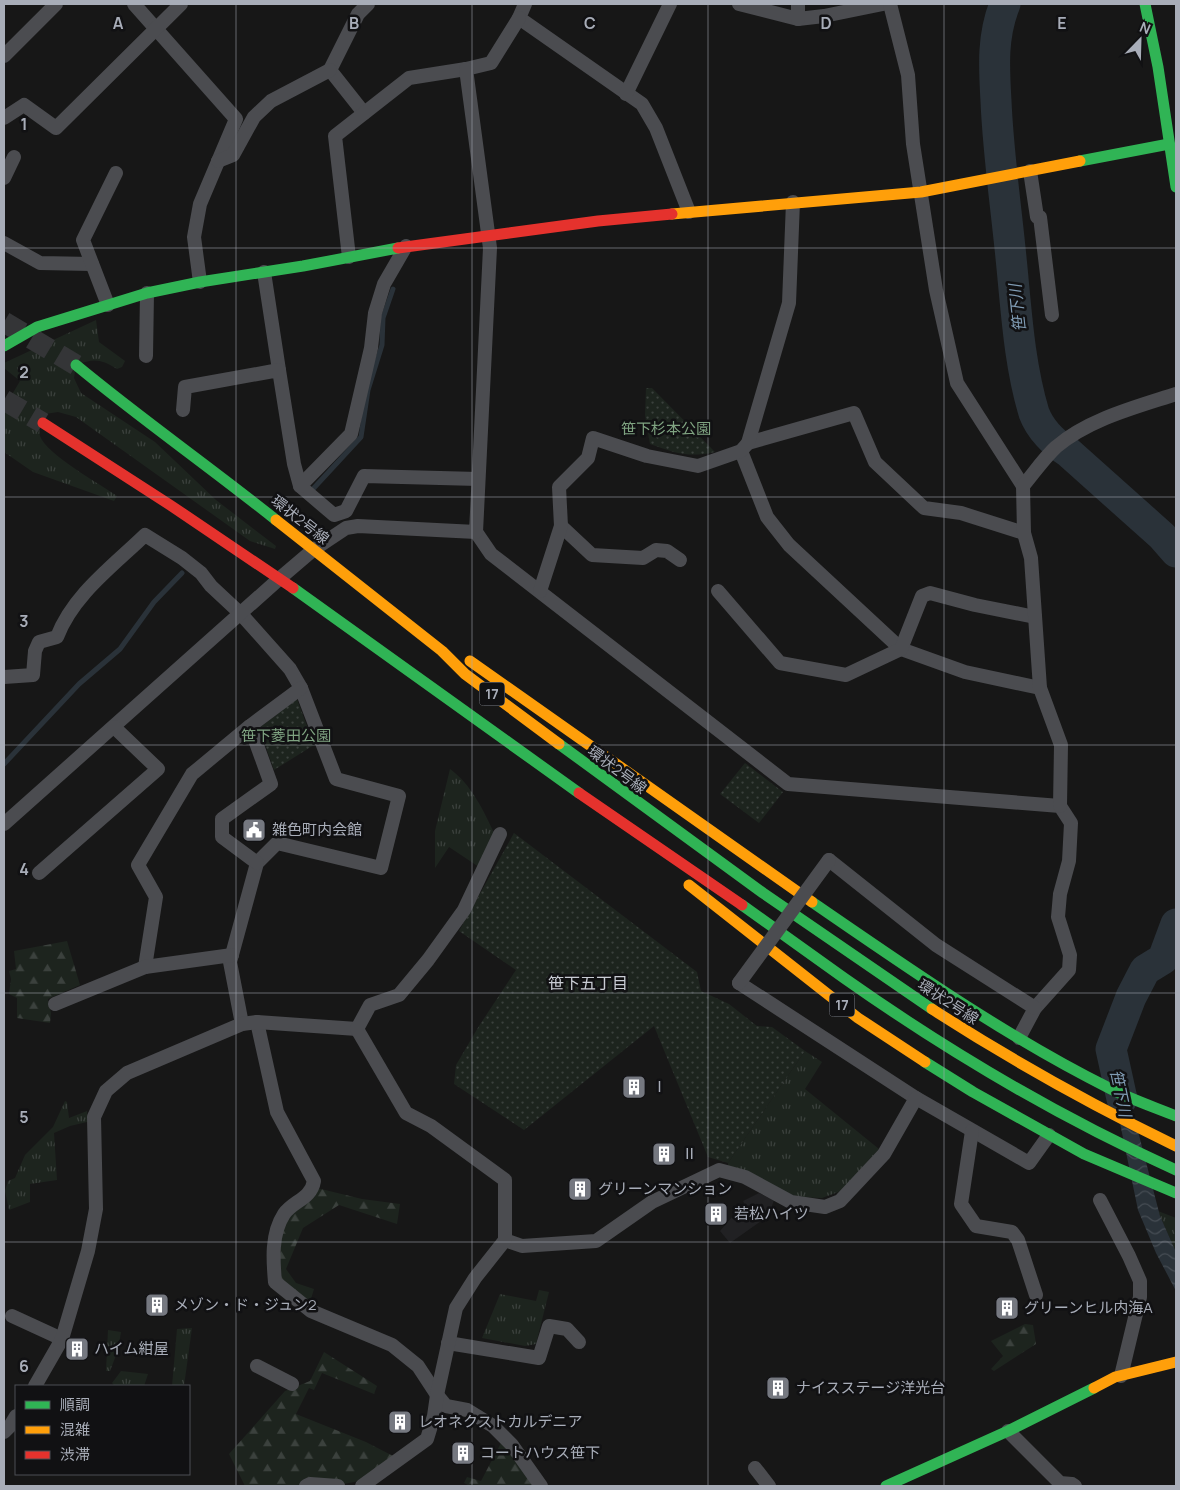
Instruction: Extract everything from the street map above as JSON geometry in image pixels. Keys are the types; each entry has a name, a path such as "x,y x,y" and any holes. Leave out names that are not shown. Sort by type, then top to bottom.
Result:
{"main road":[{"path":"1145,4 1158,67 1176,187"},
{"path":"4,346 37,327 147,293 406,246 598,221 921,192 1169,144"},
{"name":"環状2号線","path":"76,366 211,469 442,651 465,674 627,796 849,955 1012,1060 1112,1116 1176,1146"},
{"name":"17","path":"43,422 144,487 279,579 622,824 690,868 911,1024 983,1069 1051,1107 1176,1170"},
{"name":"17","path":"442,651 474,662 879,948 1019,1038 1110,1089 1176,1116"},
{"name":"17","path":"622,824 670,869"},
{"name":"17","path":"683,880 858,1018 889,1040 973,1092 1084,1154 1176,1193"},
{"path":"886,1486 1008,1431 1121,1376 1176,1362"}],"street":[{"path":"4,56 56,4"},
{"path":"134,4 236,119 200,204 194,237 200,282"},
{"path":"4,118 24,105 56,128 182,4"},
{"path":"218,161 233,155 254,117 271,101 330,70 358,14 368,4"},
{"path":"349,257 335,136 409,78 491,63 519,18 525,4"},
{"path":"626,94 670,4"},
{"path":"740,4 798,19 824,16 883,4"},
{"path":"798,4 798,19"},
{"path":"890,4 908,75 913,144 936,290 957,383 1023,486 1024,533 1031,558 1040,688 1061,745 1060,806 1071,823 1069,861 1060,894 1058,917 1070,955 1069,970 1035,1008 1019,1038"},
{"path":"519,18 642,104 656,128 689,212"},
{"path":"466,69 490,248 476,532 491,554 788,784 1060,806"},
{"path":"330,70 364,113"},
{"path":"4,178 14,157"},
{"path":"1025,172 1037,217 1040,217 1052,316"},
{"path":"108,305 84,240 116,173"},
{"path":"793,202 789,303 744,447 767,517 790,545 901,649 965,672 1040,688"},
{"path":"4,243 40,263 92,264"},
{"path":"300,486 351,434 371,348 374,313 384,284 406,246"},
{"path":"264,272 294,464 300,486 334,515 346,511 364,476 478,479"},
{"path":"146,356 147,293"},
{"path":"183,410 185,387 279,370"},
{"path":"1023,486 1056,448 1079,432 1117,414 1176,394"},
{"path":"540,591 561,526 559,486 588,458 593,438 647,456 698,466 744,447 854,413 875,462 924,508 961,513 1024,533"},
{"path":"4,824 279,579 313,550 346,528 358,526 476,532"},
{"path":"561,526 592,555 643,558 656,550 667,551 680,560"},
{"path":"4,676 33,675 35,651 39,642 57,638 63,622 87,590 145,535 182,558 194,568 241,614 290,669 301,688 336,779 400,796 382,868 277,843 257,864 230,962 277,1112 314,1181 312,1190 284,1214 276,1233 273,1258 275,1282 311,1312 392,1345 418,1366 446,1406 467,1410 493,1426 512,1446 541,1486"},
{"path":"718,591 780,663 846,675 901,649 922,596 930,593 975,605 1035,617"},
{"path":"145,968 156,897 138,865 192,774 250,726 301,688"},
{"path":"250,726 271,784 222,819 222,837 257,864"},
{"path":"39,873 158,769 114,727"},
{"path":"358,1029 370,1005 399,994 428,960 464,910 500,834"},
{"path":"1035,1008 936,945 829,860 739,983 916,1098 1029,1163 1049,1135"},
{"path":"55,1004 145,968 232,955"},
{"path":"36,1385 62,1339 88,1251 96,1209 94,1117 106,1091 127,1073 250,1023 358,1029"},
{"path":"358,1029 406,1113 431,1126 505,1180 505,1240 474,1278 456,1308 434,1416 427,1439 362,1486"},
{"path":"505,1240 522,1246 596,1241 652,1202 719,1170 745,1177 790,1202 825,1207 840,1201 884,1154 916,1098"},
{"path":"972,1130 961,1204 976,1226 1012,1232 1018,1240 1036,1295"},
{"path":"1100,1200 1140,1280 1140,1297 1121,1376"},
{"path":"12,1316 62,1339"},
{"path":"448,1343 539,1358 549,1326 567,1329 579,1342"},
{"path":"257,1366 292,1384"},
{"path":"4,1432 15,1418"},
{"path":"1008,1431 1060,1483 1075,1486"},
{"path":"755,1468 769,1486"},
{"path":"306,1486 310,1484 338,1486"}],"shaded area":[{"path":"759,1193 774,1200 771,1209 774,1212 730,1243 720,1231 744,1203 743,1201"}],"green space":[{"path":"96,320 99,342 125,361 122,367 117,369 97,361 88,361 76,365 74,378 81,393 155,442 216,500 276,546 275,549 250,541 76,417 58,412 45,414 40,425 40,436 44,443 63,460 117,496 114,501 33,472 4,452 4,408 20,381 4,368 4,363"},
{"name":"笹下杉本公園","path":"646,388 652,388 715,452 697,455 682,454 650,444 645,415"},
{"name":"笹下菱田公園","path":"297,699 314,745 274,770 259,728"},
{"path":"745,763 783,792 759,823 720,794"},
{"path":"450,769 471,790 495,835 479,867 449,847 435,868 435,831"},
{"path":"514,833 697,972 701,991 729,1004 757,1026 772,1027 805,1051 728,1163 708,1157 654,1026 524,1130 454,1084 456,1065 516,970 459,931"},
{"path":"67,941 80,985 48,999 51,1013 50,1023 17,1018 17,998 9,994 11,979 9,971 16,969 14,951"},
{"path":"805,1051 822,1062 805,1089 879,1149 841,1191 822,1198 798,1197 728,1168 728,1163"},
{"path":"65,1101 67,1102 69,1118 87,1111 87,1122 70,1126 54,1133 57,1180 30,1184 30,1202 9,1210 5,1191 8,1181 15,1178 25,1155 53,1127"},
{"path":"317,1188 362,1199 400,1204 397,1224 339,1205 303,1228 286,1269 296,1283 314,1289 310,1302 280,1280 279,1248 287,1218"},
{"path":"1158,1211 1176,1218 1176,1252 1160,1216"},
{"path":"539,1290 549,1292 536,1344 525,1346 482,1338 500,1294 536,1301"},
{"path":"1025,1324 1033,1325 1036,1344 994,1371 991,1369 1003,1356 991,1341"},
{"path":"192,1328 184,1385 172,1385 177,1329"},
{"path":"108,1330 121,1332 118,1350 110,1371 106,1371"},
{"path":"324,1352 377,1386 374,1394 322,1373 314,1390 309,1388 296,1414 366,1442 395,1457 364,1480 344,1484 245,1486 229,1454 285,1391 310,1381"},
{"path":"121,1371 148,1374 144,1385 114,1385 112,1383"},
{"path":"502,1441 535,1486 470,1486 464,1483 467,1477 481,1481"}],"water":[{"path":"1105,1051 1120,1062 1160,1216 1176,1252 1176,1291 1156,1253 1138,1210"}],"waterway":[{"name":"笹下川","path":"1005,4 998,28 995,52 997,119 1018,331 1024,373 1034,413 1040,425 1053,440 1162,536 1176,552"},
{"path":"312,490 361,437 368,390 382,345 383,318 393,289"},
{"path":"4,764 79,684 120,649 154,602 182,573"},
{"name":"笹下川","path":"1122,1099 1111,1049 1131,997 1145,970 1163,959 1176,924"}],"tunnel":[{"path":"4,322 76,365"},
{"path":"4,400 43,423"}],"traffic: fast":[{"path":"1145,4 1158,67 1176,187"},
{"path":"1080,161 1169,144"},
{"path":"4,346 37,327 147,293 398,248"},
{"path":"76,365 125,405 276,520"},
{"path":"293,588 579,793"},
{"path":"559,744 763,893 932,1009"},
{"path":"812,902 957,1000 1032,1046 1117,1092 1176,1116"},
{"path":"742,905 844,978 964,1057 1090,1128 1176,1170"},
{"path":"925,1062 973,1092 1084,1154 1176,1193"},
{"path":"886,1486 1008,1431 1094,1388"}],"traffic: slow":[{"path":"672,214 921,192 1080,161"},
{"path":"276,520 442,651 465,674 559,744"},
{"path":"470,661 812,902"},
{"path":"689,885 858,1018 925,1062"},
{"path":"932,1009 1052,1081 1176,1146"},
{"path":"1094,1388 1115,1377 1176,1362"}],"traffic: jam":[{"path":"398,248 598,221 672,214"},
{"path":"43,423 170,505 293,588"},
{"path":"579,793 742,905"}],"place":[{"name":"雑色町内会館","path":"254,830"},
{"name":"Ⅰ","path":"634,1087"},
{"name":"Ⅱ","path":"664,1154"},
{"name":"グリーンマンション","path":"580,1189"},
{"name":"若松ハイツ","path":"716,1214"},
{"name":"メゾン・ド・ジュン2","path":"157,1305"},
{"name":"グリーンヒル内海A","path":"1007,1308"},
{"name":"ハイム紺屋","path":"77,1349"},
{"name":"ナイスステージ洋光台","path":"778,1388"},
{"name":"レオネクストカルデニア","path":"400,1422"},
{"name":"コートハウス笹下","path":"463,1453"}],"district":[{"name":"笹下五丁目","path":"588,983"}]}
